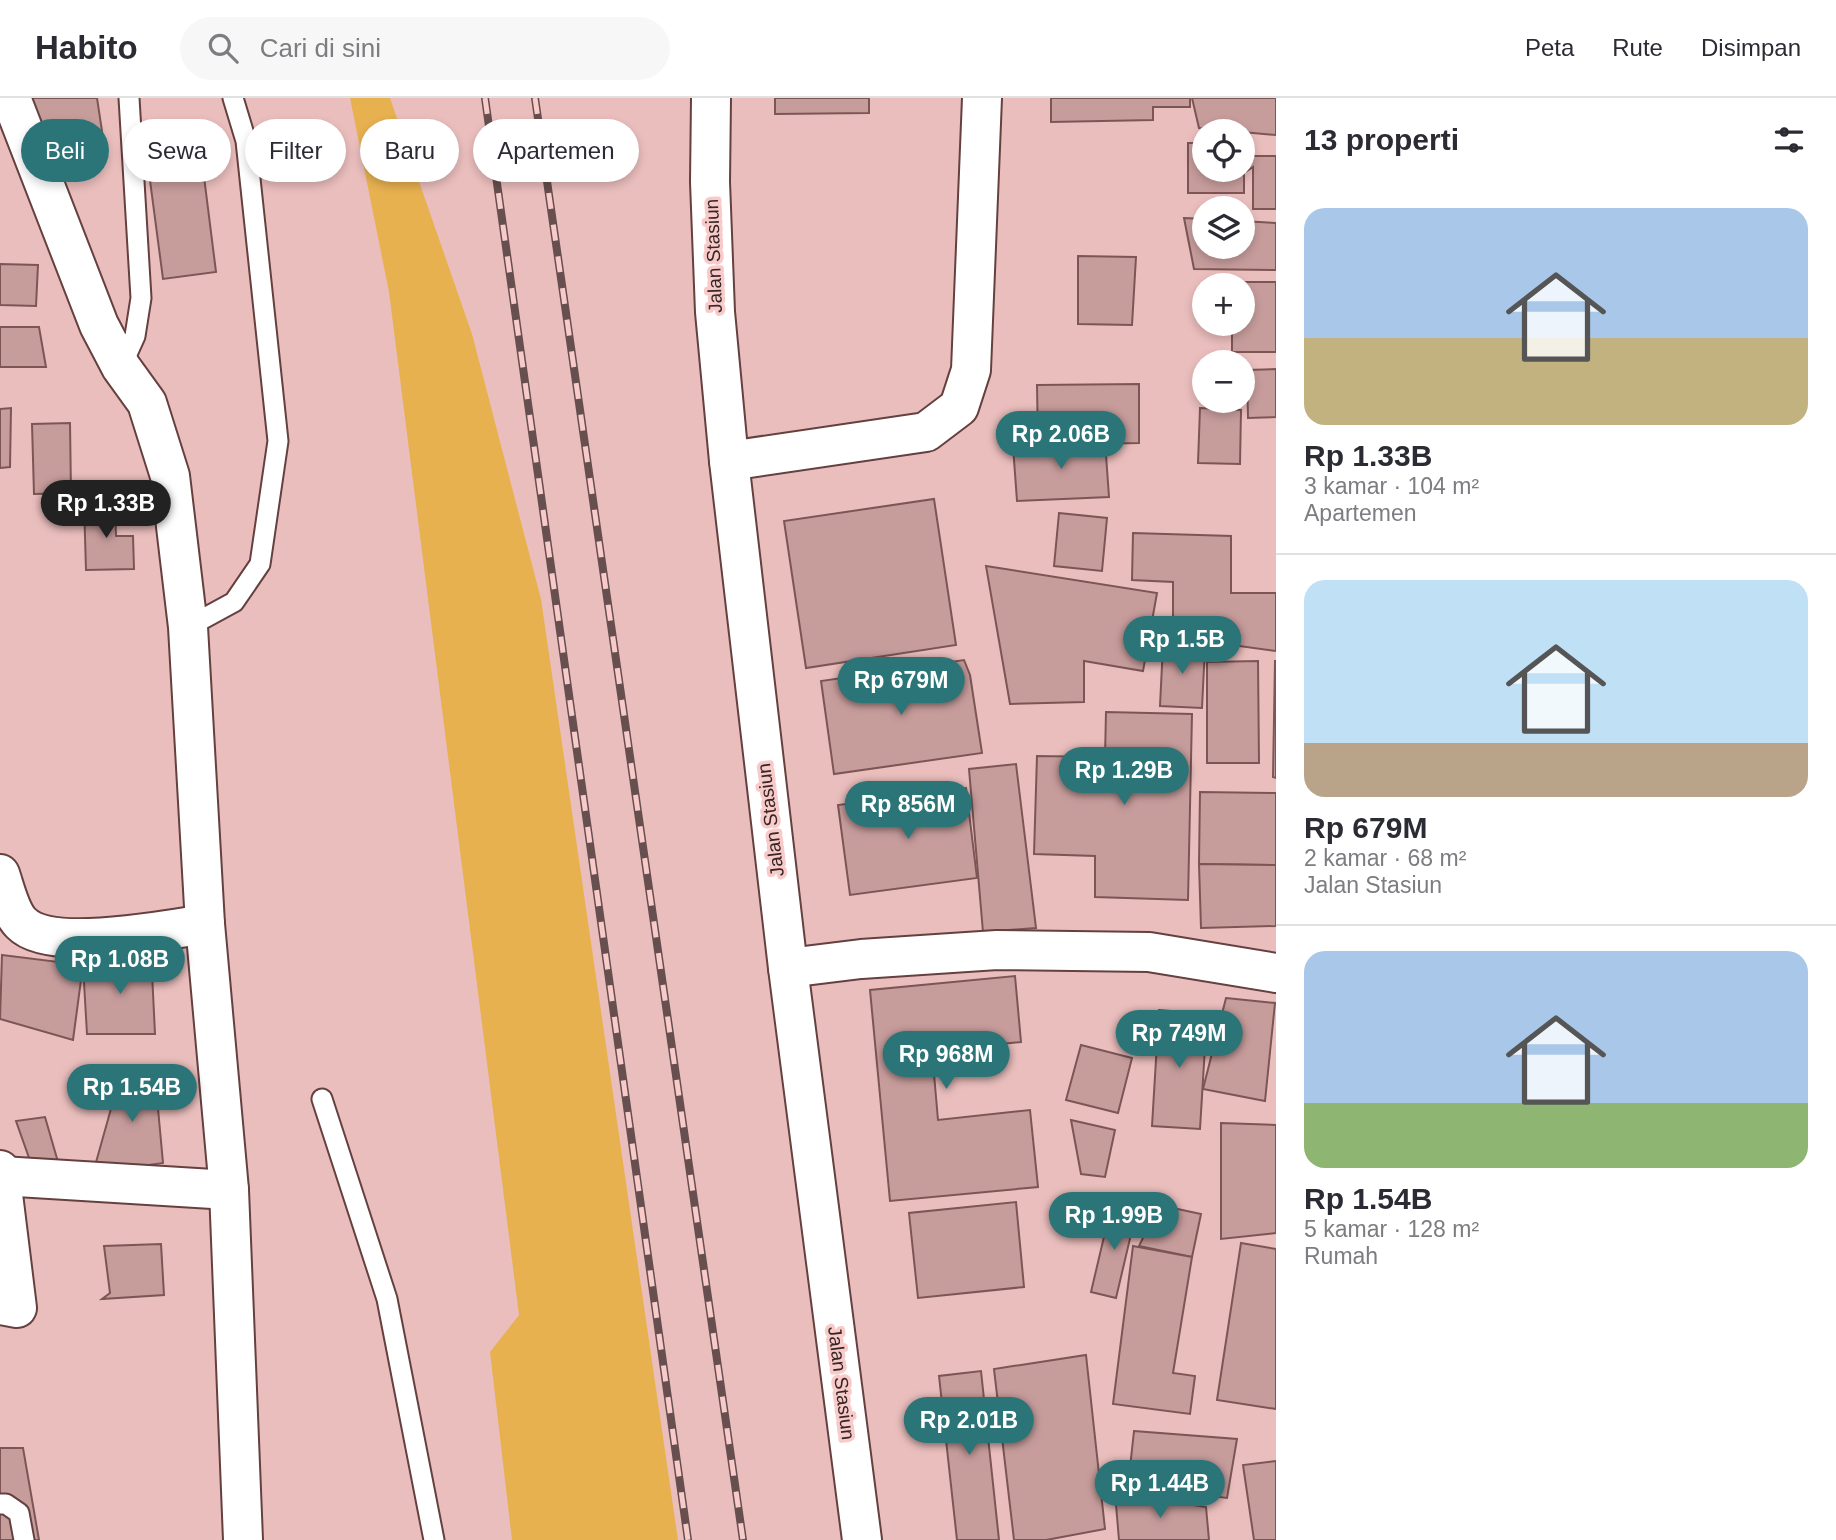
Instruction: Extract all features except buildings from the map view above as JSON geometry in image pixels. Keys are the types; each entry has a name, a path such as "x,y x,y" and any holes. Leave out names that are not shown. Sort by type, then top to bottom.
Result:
{"street":[{"path":"11,98 99,325 121,367 147,403 170,477 188,627 205,924 229,1190 243,1540"},
{"name":"Jalan Stasiun","path":"711,98 710,182 715,312 729,461 788,968 862,1540"},
{"path":"729,461 926,432 959,407 971,370 982,98"},
{"path":"0,874 19,922 31,931 63,938 111,938 205,924"},
{"path":"788,968 861,959 997,950 1149,952 1276,973"},
{"path":"0,1170 17,1308 0,1306"},
{"path":"1,1176 229,1190"}],"lane":[{"path":"121,367 135,336 141,298 128,98"},
{"path":"188,627 234,602 260,564 278,441 246,141 233,98"},
{"path":"322,1099 387,1299 434,1540"},
{"path":"0,1504 6,1504 19,1513 24,1540"}],"shaded area":[{"path":"350,98 390,98 397,119 360,119 360,148"},
{"path":"367,182 419,182 472,334 541,599 678,1540 512,1540 490,1352 519,1315 389,292"}],"railway":[{"path":"485,98 688,1540"},
{"path":"535,98 743,1540"}]}
